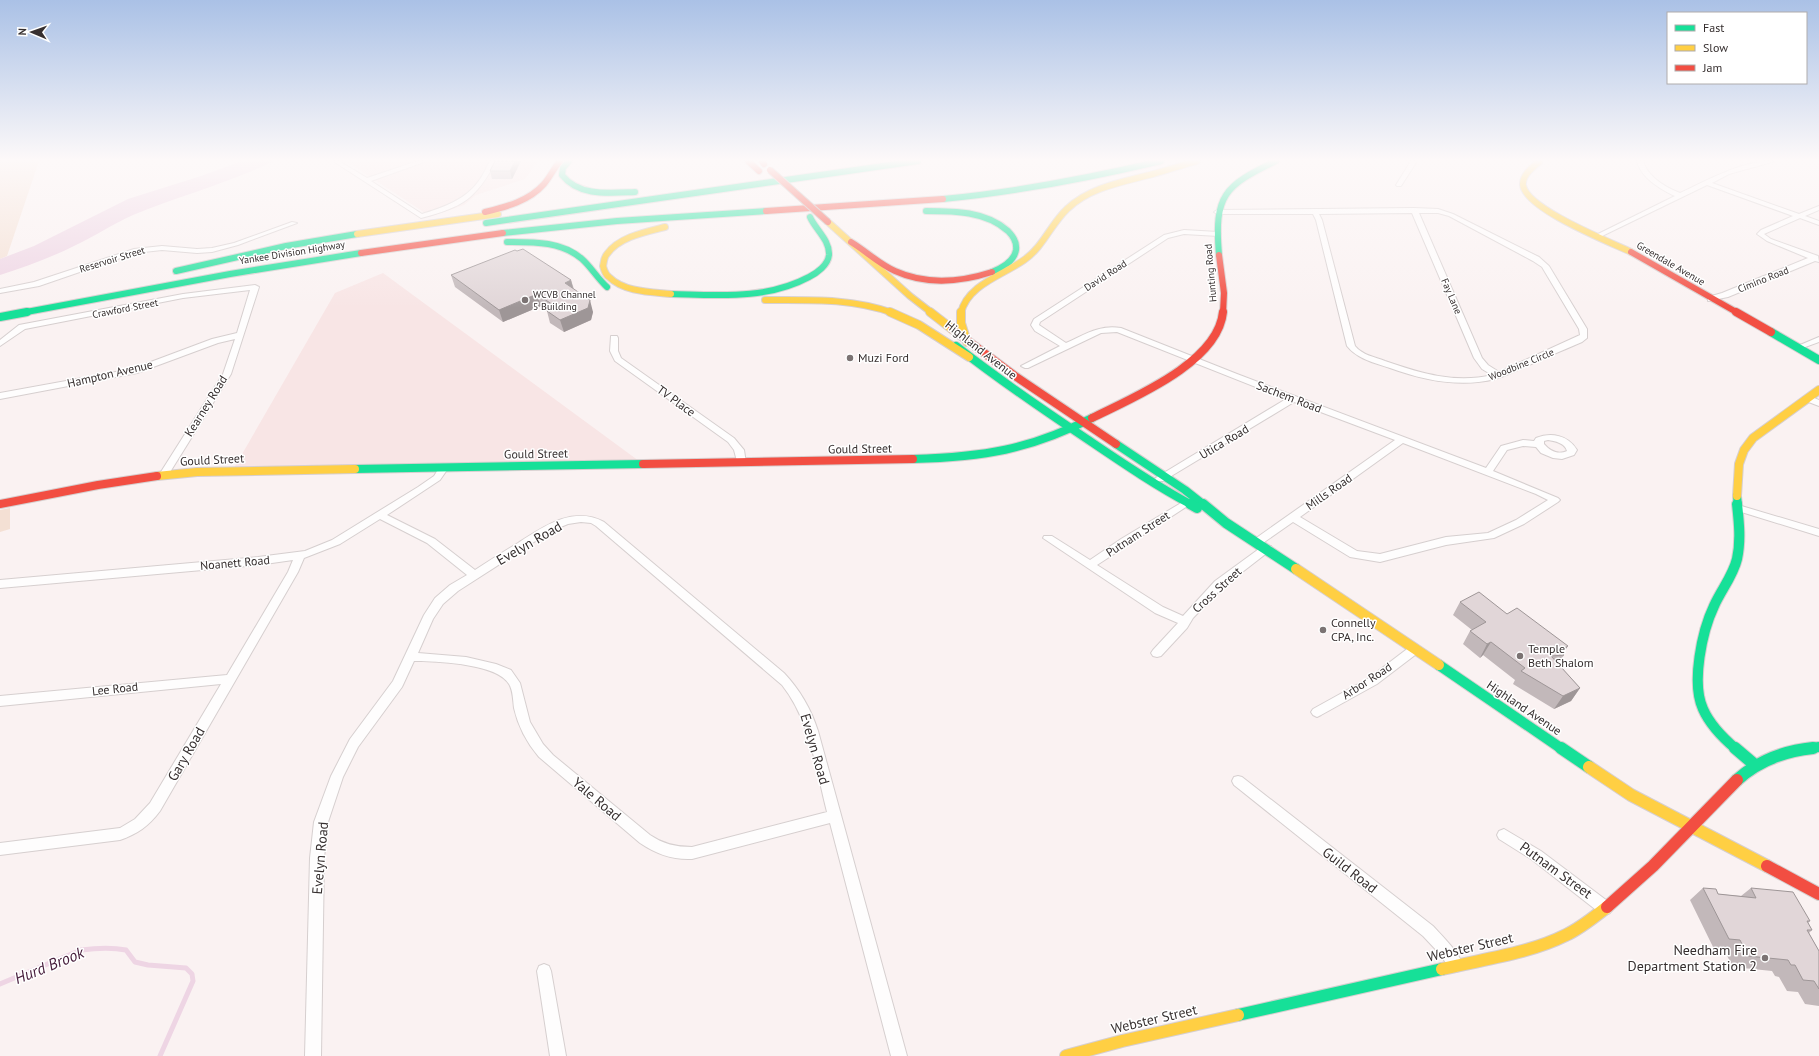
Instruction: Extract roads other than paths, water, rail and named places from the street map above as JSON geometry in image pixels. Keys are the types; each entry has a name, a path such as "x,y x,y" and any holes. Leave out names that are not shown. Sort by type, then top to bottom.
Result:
{"main road":[{"path":"176,271 257,252 423,220 492,210"},
{"path":"423,220 501,210"},
{"name":"Yankee Division Highway","path":"165,273 326,246 580,210"},
{"name":"Yankee Division Highway","path":"3,316 230,273 416,244 624,221 798,210"},
{"name":"Highland Avenue","path":"803,210 813,222 856,260"},
{"name":"Highland Avenue","path":"815,210 906,292 967,342 1185,490 1226,523 1618,787 1643,802 1819,894"},
{"path":"3,316 87,305 305,269 500,241 676,224 849,215 905,210"},
{"path":"967,342 960,317 964,302 978,288 1030,255 1058,216 1064,210"},
{"name":"Greendale Avenue","path":"1546,210 1641,257 1711,299 1819,360"},
{"path":"851,242 867,251 893,271 911,277 936,281 964,280 986,274 1013,258 1016,244 1012,235 1003,226 991,220 965,213 916,212"},
{"name":"Hunting Road","path":"1070,429 1168,377 1194,360 1216,334 1223,316 1223,292 1217,212"},
{"path":"737,221 668,226 634,235 617,243 608,252 603,261 604,272 617,284 645,292 739,295 776,290 795,285 809,278 827,262 830,252 828,245 813,222"},
{"path":"438,249 514,242 539,243 556,246 578,256 606,286 621,293 637,297 831,301 865,305 905,318 969,357"},
{"name":"Highland Avenue","path":"917,314 1002,382 1070,429 1153,484 1186,503 1226,523"},
{"path":"1755,765 1719,731 1706,716 1699,699 1698,686 1705,634 1711,612 1733,574 1737,559 1739,546 1737,482 1739,462 1753,438 1809,399 1819,390"},
{"name":"Gould Street","path":"0,504 78,487 164,475 248,470 928,460 973,457 1025,448 1070,429"},
{"name":"Webster Street","path":"1066,1056 1075,1055 1136,1037 1526,949 1553,940 1573,931 1605,908 1652,868 1736,782 1755,765 1784,753 1819,747"}],"street":[{"path":"409,210 423,220 442,210"},
{"path":"1217,212 1400,210"},
{"name":"Fay Lane","path":"1414,210 1478,358 1485,367 1498,375"},
{"name":"Woodbine Circle","path":"1315,212 1319,220 1350,344 1354,350 1364,356 1404,371 1435,379 1470,380 1498,375 1582,339 1584,334 1583,329 1549,270 1542,263 1448,214 1435,211 1420,210"},
{"path":"1598,236 1651,210"},
{"path":"1784,210 1819,223"},
{"path":"1814,210 1760,232 1761,235 1769,240 1817,259"},
{"name":"Reservoir Street","path":"0,291 31,285 134,251 162,248 197,251 212,250 236,244 294,223"},
{"name":"David Road","path":"1066,347 1038,329 1035,325 1037,321 1169,234 1184,232 1218,234"},
{"name":"Cimino Road","path":"1711,299 1725,295 1817,259"},
{"name":"Kearney Road","path":"164,475 224,380 232,363 255,287"},
{"name":"Crawford Street","path":"0,344 22,328 175,298 255,287"},
{"name":"Sachem Road","path":"1025,366 1098,331 1114,329 1488,472 1539,492 1555,500 1520,522 1490,536 1446,541 1380,558 1354,554 1293,517"},
{"name":"Hampton Avenue","path":"0,396 134,371 215,341 240,336"},
{"name":"TV Place","path":"614,338 614,351 618,359 731,440 739,450 740,463"},
{"path":"1797,348 1819,339"},
{"name":"Utica Road","path":"1153,484 1284,405 1293,398"},
{"path":"1809,399 1819,403"},
{"name":"Mills Road","path":"1256,543 1402,440"},
{"path":"1488,472 1504,448 1523,443 1539,444"},
{"name":"Noanett Road","path":"0,584 300,556 336,542 380,515 433,482 444,467"},
{"name":"Putnam Street","path":"1090,565 1186,503"},
{"path":"1738,508 1819,533"},
{"path":"380,515 427,539 475,575"},
{"name":"Evelyn Road","path":"313,1056 316,870 322,822 332,788 348,754 361,733 398,684 428,618 436,605 448,592 557,524 579,519 590,519 597,522 780,676 793,690 809,721 899,1056"},
{"name":"Putnam Street","path":"1048,538 1160,610 1185,621"},
{"name":"Cross Street","path":"1157,653 1189,615 1219,584 1267,550"},
{"name":"Gary Road","path":"0,849 112,836 128,832 147,818 155,807 294,572 300,556"},
{"name":"Arbor Road","path":"1317,712 1373,681 1415,649"},
{"name":"Yale Road","path":"411,657 438,657 487,665 507,673 516,685 525,729 537,748 645,839 660,849 675,853 692,852 834,816"},
{"name":"Lee Road","path":"0,701 230,679"},
{"name":"Guild Road","path":"1238,781 1428,931 1444,948 1456,965"},
{"name":"Putnam Street","path":"1504,835 1536,855 1605,908"},
{"path":"544,971 558,1056"}],"waterway":[{"name":"Hurd Brook","path":"0,984 81,950 92,949 109,948 126,950 135,962 148,965 186,968 192,974 193,981 160,1056"}],"place":[{"name":"WCVB Channel 5 Building","path":"525,300"},
{"name":"Muzi Ford","path":"850,358"},
{"name":"Connelly CPA, Inc.","path":"1323,630"},
{"name":"Temple Beth Shalom","path":"1520,656"},
{"name":"Needham Fire Department Station 2","path":"1765,958"}]}
